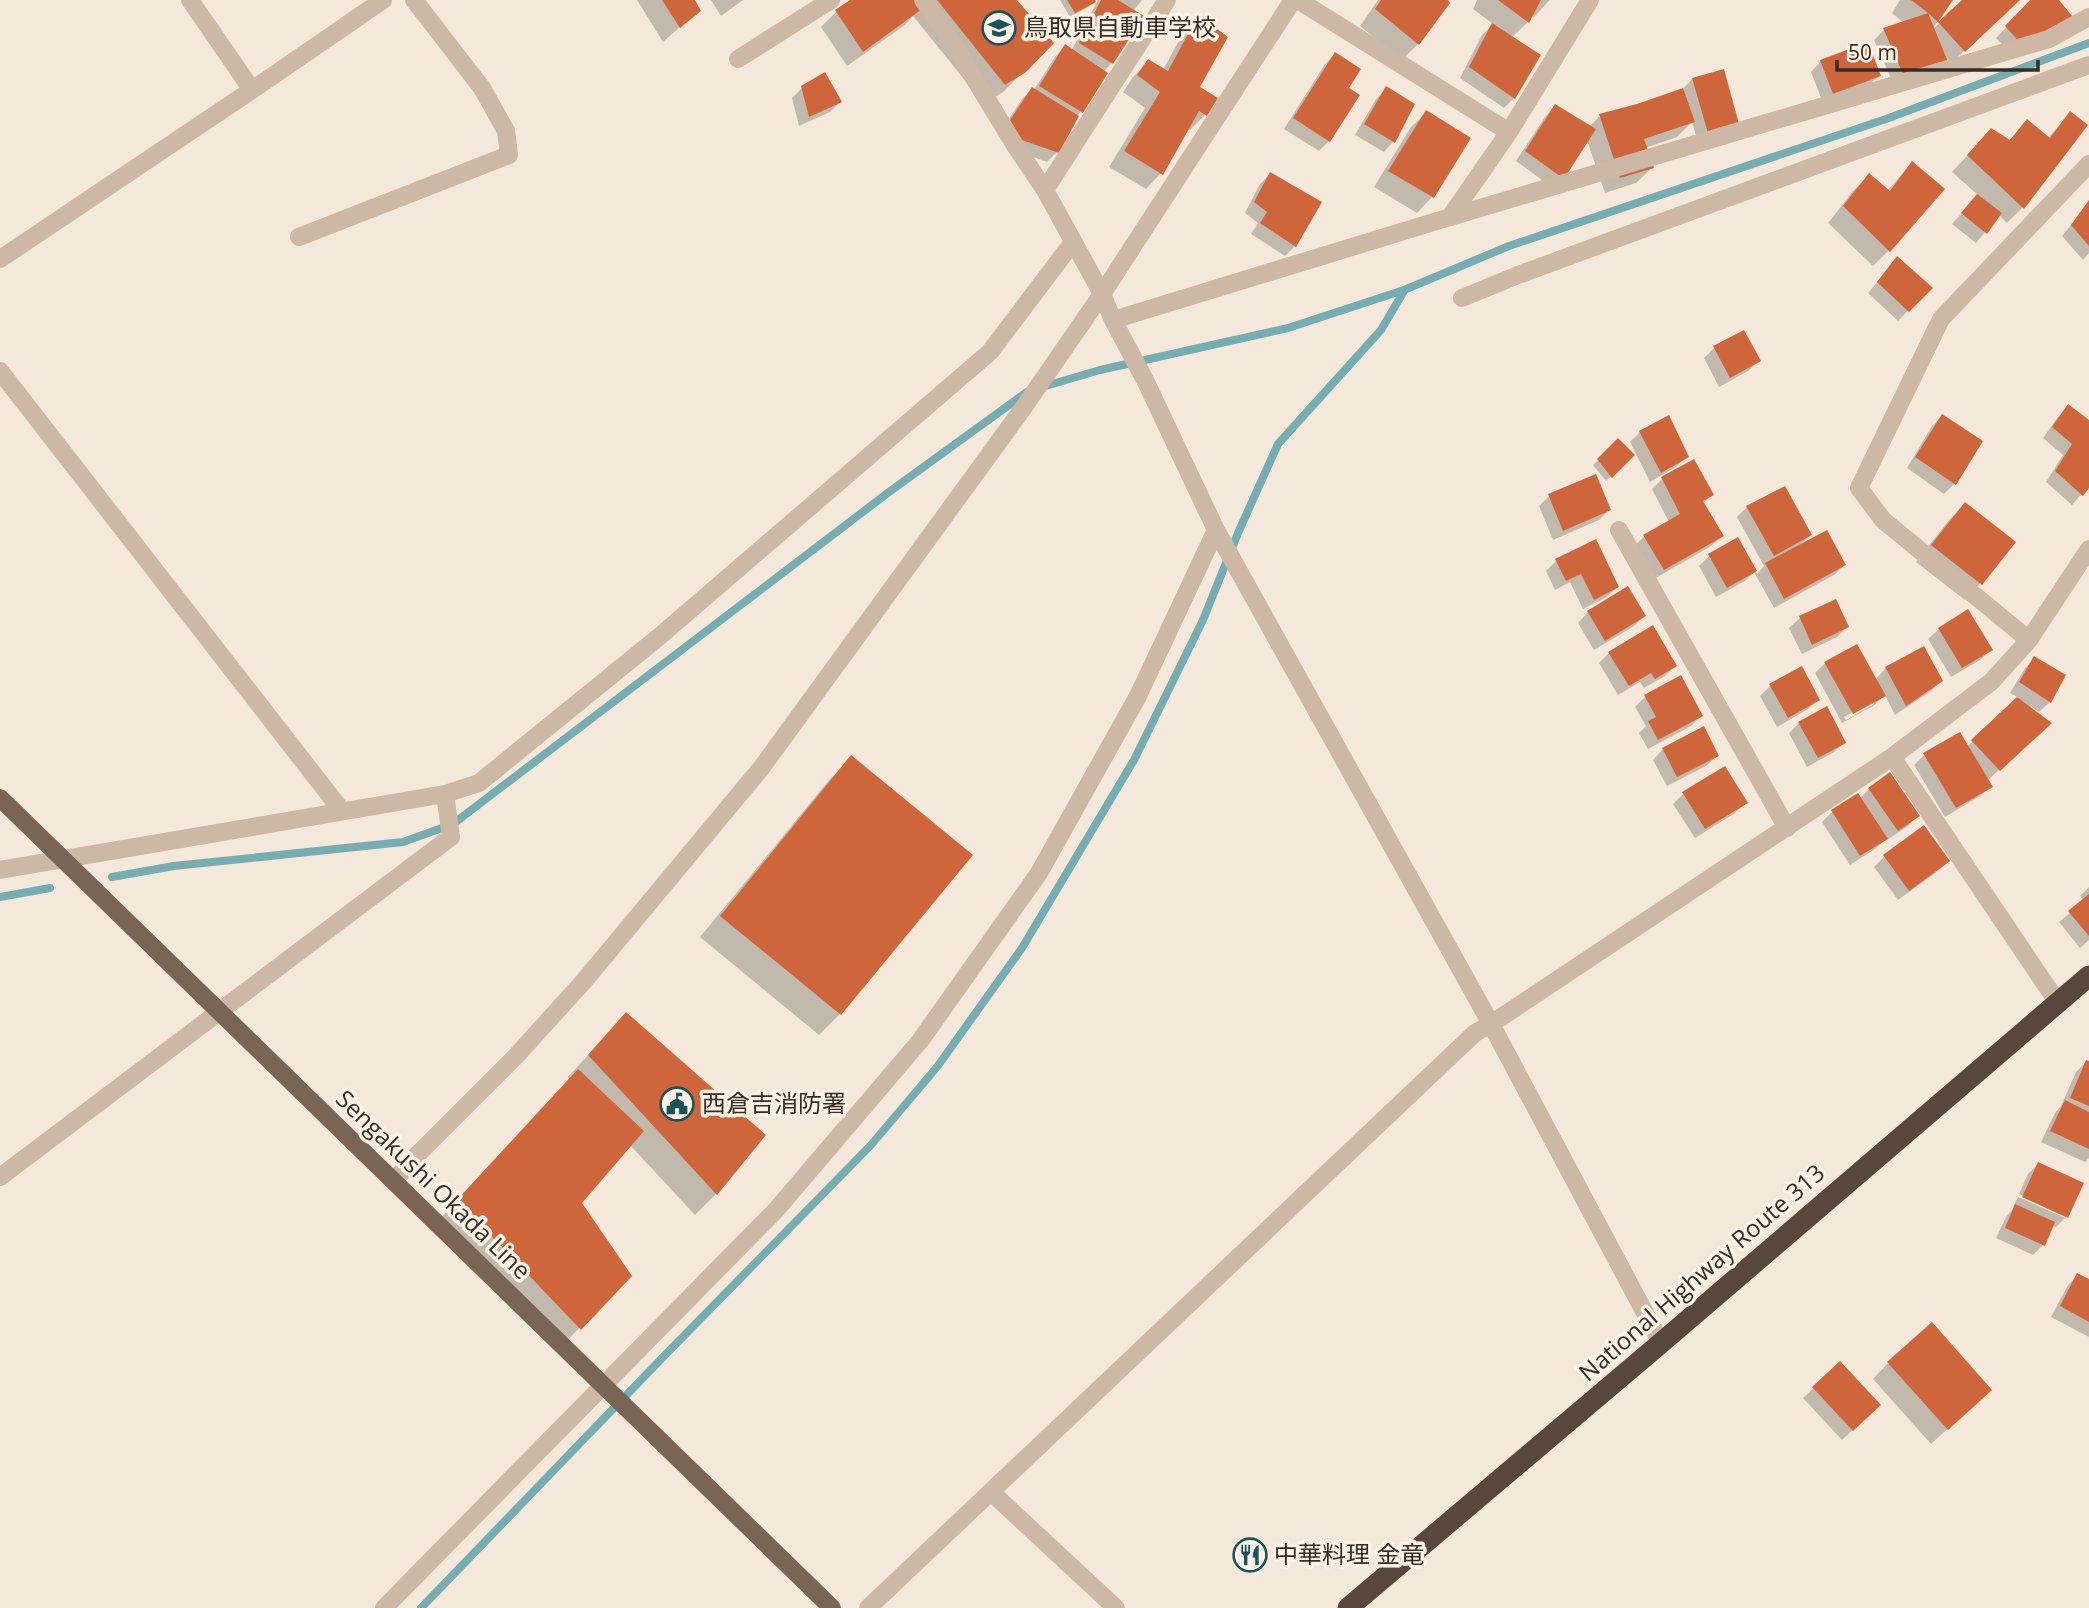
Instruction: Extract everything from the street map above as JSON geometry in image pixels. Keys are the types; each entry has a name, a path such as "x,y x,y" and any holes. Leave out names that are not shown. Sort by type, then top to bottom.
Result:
{"highway":[{"name":"National Highway Route 313","path":"1348,1608 2089,976"}],"main road":[{"name":"Sengakushi Okada Line","path":"0,798 832,1608"}],"street":[{"path":"190,0 252,90"},
{"path":"0,259 383,0"},
{"path":"299,237 509,155 506,131 482,88 414,0"},
{"path":"738,59 831,0"},
{"path":"923,0 1045,190 1102,295 1255,603 1491,1024 1661,1343"},
{"path":"1045,190 1167,0"},
{"path":"394,1181 516,1056 584,981 762,767 1024,407 1102,295 1295,0 1509,132"},
{"path":"1450,217 1509,132 1590,0"},
{"path":"1113,320 2049,39 2089,17"},
{"path":"1462,298 2089,65"},
{"path":"2029,640 1883,520 1859,488 1941,319 2089,164"},
{"path":"0,870 446,794 479,783 660,636 990,352 1073,242"},
{"path":"0,371 342,811"},
{"path":"1619,530 1787,828"},
{"path":"384,1608 605,1388 776,1210 920,1041 1039,873 1138,696 1220,537"},
{"path":"868,1608 1475,1033 1892,757 1992,682 2029,640 2089,549"},
{"path":"1892,757 2058,1003"},
{"path":"0,1177 451,837 446,794"},
{"path":"992,1492 1116,1608"}],"building":[{"path":"662,0 695,0 701,11 680,28"},
{"path":"850,0 916,0 922,9 863,52 835,10"},
{"name":"鳥取県自動車学校","path":"937,0 1017,0 1054,43 1026,72 1005,85"},
{"path":"1067,0 1095,0 1096,2 1075,13"},
{"path":"1101,0 1118,0 1144,16 1113,64 1079,43"},
{"path":"1381,0 1448,0 1450,3 1419,45 1375,9"},
{"path":"1498,0 1541,0 1529,23"},
{"path":"1911,0 1953,0 1938,22"},
{"path":"1962,0 2020,0 1965,52 1938,22"},
{"path":"2030,0 2059,0 2073,17 2022,45 2005,26"},
{"path":"1928,13 1948,62 1903,74 1883,28"},
{"path":"1198,15 1228,37 1200,87 1218,98 1207,116 1199,111 1163,175 1124,151 1160,92 1137,75 1148,59 1168,71"},
{"path":"1492,23 1541,55 1515,99 1469,67"},
{"path":"1868,42 1881,76 1833,94 1820,60"},
{"path":"1065,44 1108,73 1083,113 1039,86"},
{"path":"1335,52 1361,69 1349,88 1360,95 1330,142 1293,118"},
{"path":"1724,69 1739,124 1710,140 1692,78"},
{"path":"825,72 842,102 809,117 801,86"},
{"path":"1386,86 1415,104 1395,143 1364,124"},
{"path":"1032,87 1079,116 1059,153 1016,138 1008,123"},
{"path":"1683,88 1695,122 1644,139 1654,168 1620,178 1599,114"},
{"path":"1555,104 1596,129 1564,179 1525,151"},
{"path":"1426,110 1471,138 1434,198 1388,171"},
{"path":"2070,111 2088,125 2024,209 1967,155 1991,128 2010,140 2027,119 2050,138"},
{"path":"1912,161 1945,189 1890,252 1843,206 1869,173 1890,191"},
{"path":"1270,172 1322,202 1296,247 1260,223 1267,212 1254,202"},
{"path":"1977,194 2002,213 1987,234 1961,213"},
{"path":"2089,200 2089,246 2071,225"},
{"path":"1897,256 1933,288 1909,312 1877,282"},
{"path":"1744,330 1761,361 1730,378 1713,346"},
{"path":"2068,404 2089,420 2089,488 2083,496 2055,471 2072,444 2052,427"},
{"path":"1942,414 1983,441 1956,485 1915,457"},
{"path":"1669,415 1689,457 1661,473 1639,431"},
{"path":"1618,438 1635,455 1612,478 1597,459"},
{"path":"1694,459 1714,495 1703,501 1724,536 1664,570 1643,535 1680,514 1661,477"},
{"path":"1596,474 1611,510 1563,531 1548,494"},
{"path":"1785,486 1812,535 1774,556 1746,506"},
{"path":"1965,502 2016,542 1982,585 1931,545"},
{"path":"1827,530 1846,565 1784,599 1765,563"},
{"path":"1738,537 1757,571 1727,588 1708,554"},
{"path":"1596,539 1619,587 1594,600 1581,574 1566,581 1555,559"},
{"path":"1628,586 1646,616 1605,641 1587,611"},
{"path":"1836,599 1849,627 1812,645 1799,616"},
{"path":"1968,609 1993,650 1962,668 1938,628"},
{"path":"1653,625 1677,666 1655,679 1651,673 1629,686 1608,652"},
{"path":"1857,644 1886,696 1853,714 1824,662"},
{"path":"1924,646 1943,681 1906,706 1885,667"},
{"path":"2034,656 2066,675 2051,703 2019,682"},
{"path":"1802,666 1820,700 1788,718 1769,684"},
{"path":"1681,675 1703,716 1658,740 1648,721 1656,717 1644,695"},
{"path":"2017,697 2052,723 2000,771 1971,740"},
{"path":"1827,706 1846,743 1818,758 1798,722"},
{"path":"1704,726 1719,756 1677,777 1662,748"},
{"path":"1960,732 1993,787 1956,808 1923,753"},
{"path":"851,755 973,855 841,1015 720,916"},
{"path":"1725,766 1748,803 1705,829 1682,792"},
{"path":"1890,772 1920,816 1898,831 1868,788"},
{"path":"1858,793 1888,839 1860,856 1831,810"},
{"path":"1924,825 1950,861 1909,891 1883,855"},
{"path":"2089,894 2089,936 2068,911"},
{"path":"626,1012 766,1135 717,1195 588,1055"},
{"path":"2086,1060 2089,1061 2089,1106 2070,1098"},
{"path":"578,1069 644,1131 582,1203 632,1276 581,1330 457,1200"},
{"path":"2065,1100 2089,1112 2089,1149 2050,1131"},
{"path":"2038,1162 2084,1183 2068,1218 2022,1197"},
{"path":"2015,1204 2055,1222 2045,1246 2005,1228"},
{"path":"2077,1273 2089,1279 2089,1322 2060,1306"},
{"path":"1932,1322 1992,1390 1948,1430 1887,1362"},
{"path":"1840,1361 1881,1405 1853,1431 1812,1387"}],"waterway":[{"path":"1042,387 1100,370 1288,328 1404,290 1509,246 1886,119 2089,43"},
{"path":"421,1608 871,1145 937,1067 1022,948 1134,760 1203,620 1278,444 1381,330 1404,291"},
{"path":"112,877 174,866 403,842 453,824 889,492 1027,392"},
{"path":"0,897 50,888"}],"place":[{"name":"鳥取県自動車学校","path":"999,28"},
{"name":"西倉吉消防署","path":"677,1104"},
{"name":"中華料理 金竜","path":"1250,1555"}]}
